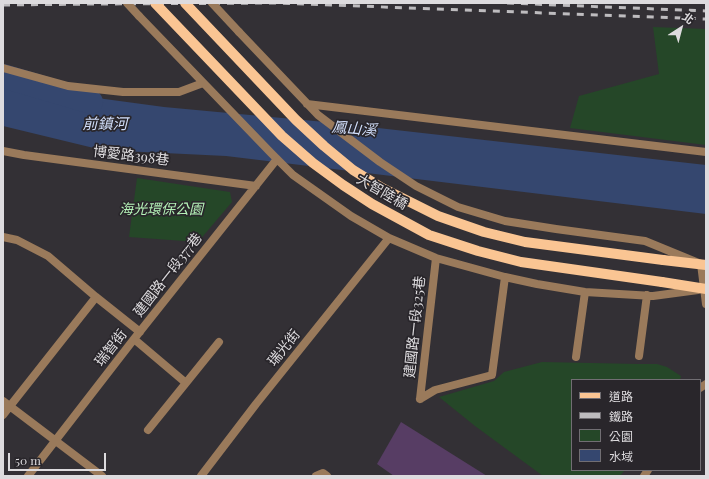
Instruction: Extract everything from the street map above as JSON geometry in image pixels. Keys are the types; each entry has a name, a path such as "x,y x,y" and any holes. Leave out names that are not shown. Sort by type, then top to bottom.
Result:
{"main road":[{"name":"大智陸橋","path":"155,3 282,136 313,163 342,185 372,204 429,235 478,251 521,262 705,289"},
{"name":"大智陸橋","path":"185,3 296,120 353,170 382,188 438,216 484,232 526,242 704,264"}],"street":[{"path":"128,3 203,83 294,175 351,216 389,238 436,258 505,277 585,292 653,296 705,289"},
{"path":"212,3 318,115 380,162 416,186 458,207 505,222 645,241 704,264 706,304"},
{"path":"3,68 68,86 123,92 179,92 203,83"},
{"path":"307,104 706,152"},
{"name":"博愛路398巷","path":"3,151 256,186"},
{"name":"建國路一段377巷","path":"137,336 277,159"},
{"name":"瑞智街","path":"3,237 17,240 48,256 137,336 28,476"},
{"name":"瑞光街","path":"201,476 256,404 389,238"},
{"name":"建國路一段325巷","path":"436,258 420,398 435,390 492,375 505,277"},
{"path":"576,357 585,292"},
{"path":"639,356 647,295"},
{"path":"3,415 96,298"},
{"path":"137,336 186,383"},
{"path":"148,430 219,342"},
{"path":"3,401 102,476"},
{"path":"316,476 323,473 327,476"}],"green space":[{"path":"653,27 706,29 706,145 570,128 579,96 659,74"},
{"name":"海光環保公園","path":"137,178 230,192 232,202 198,242 129,237"},
{"path":"542,362 657,364 667,367 681,376 680,379 571,379 571,471 624,471 620,476 543,476 475,426 439,397 494,381 504,372"}],"water":[{"name":"前鎮河","path":"3,80 23,88 164,107 325,122 706,165 706,214 226,156 102,150 3,126"}],"building":[{"path":"401,422 487,476 394,476 377,464"}],"waterway":[{"name":"鳳山溪","path":"3,76 91,102"}],"railway":[{"path":"3,5 277,3 706,19"},
{"path":"507,3 706,11"}]}
